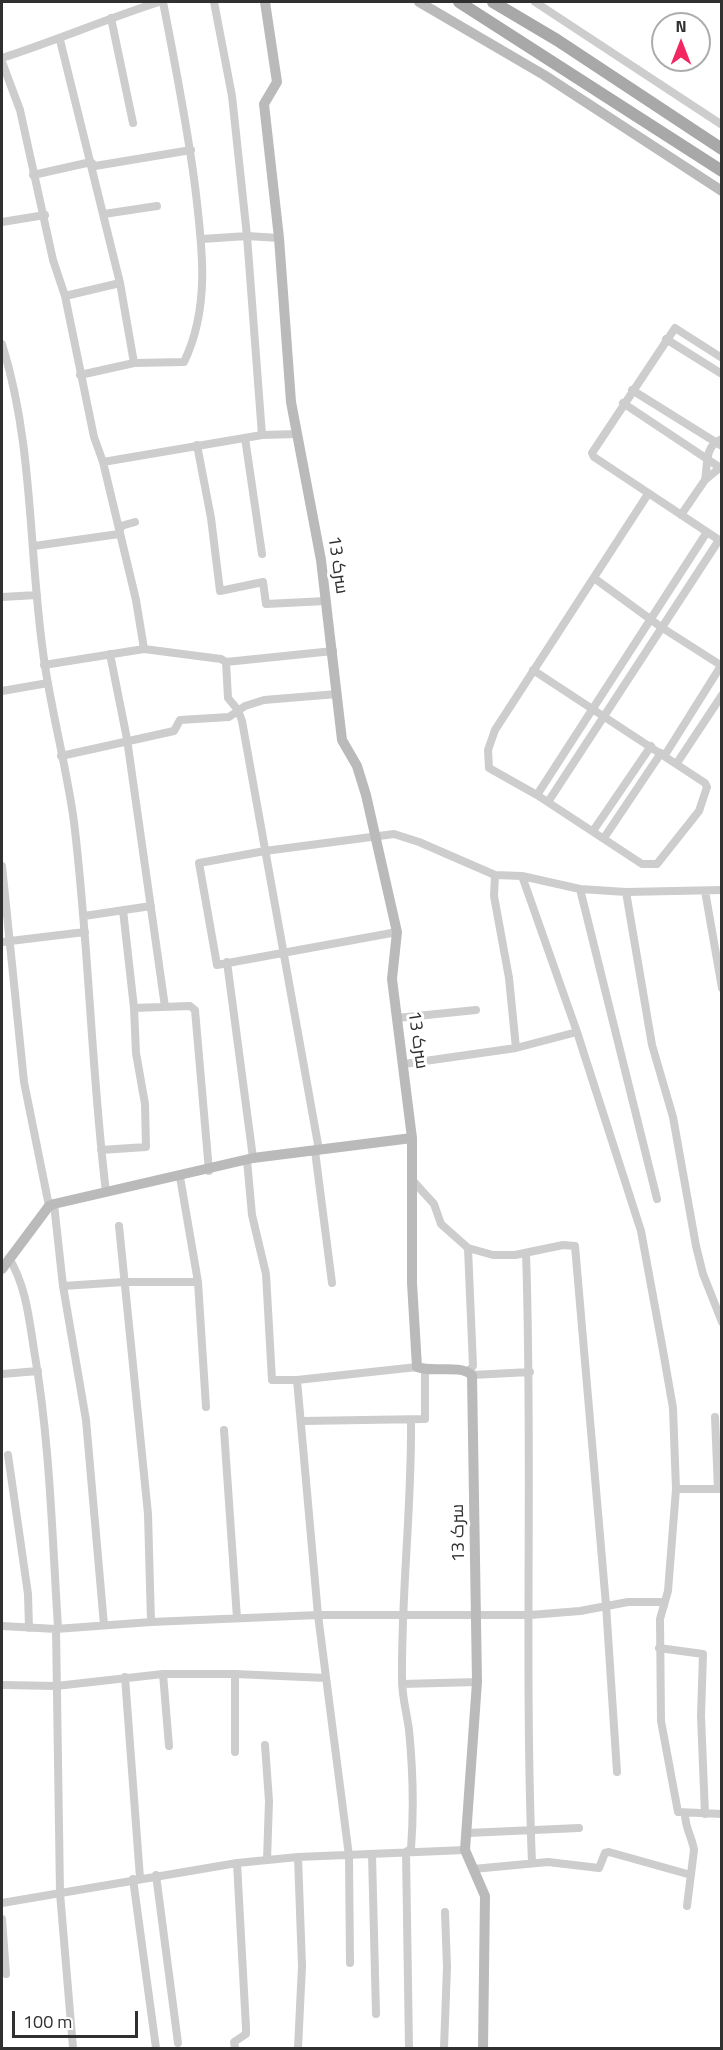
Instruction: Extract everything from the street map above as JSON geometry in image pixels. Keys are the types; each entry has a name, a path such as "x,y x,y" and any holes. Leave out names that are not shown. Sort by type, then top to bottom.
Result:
{"main road":[{"path":"459,2 722,171"},
{"path":"493,2 556,40 722,149"},
{"path":"679,143 689,128"}],"street":[{"path":"144,649 136,600 80,375 65,296 53,260 45,215 33,175 20,110 2,60 159,2"},
{"path":"80,375 134,363 184,362 198,319 203,286 202,239 190,150 164,2"},
{"path":"214,2 232,96 247,236 262,435"},
{"name":"سرک 13","path":"265,2 277,82 264,104 279,238 291,402 321,560 342,740 357,766 397,932 392,979 412,1138 414,1182 412,1283 421,1368"},
{"path":"419,2 544,75 722,191"},
{"path":"536,2 722,125"},
{"path":"111,18 134,123"},
{"path":"60,40 120,283 134,363"},
{"path":"91,162 95,166 190,150"},
{"path":"33,175 91,162"},
{"path":"104,214 157,206"},
{"path":"2,222 45,215"},
{"path":"202,239 247,236 279,238"},
{"path":"65,296 120,283"},
{"path":"548,802 661,627 720,541 594,457 592,453 623,403 675,328 722,358"},
{"path":"666,339 722,374"},
{"path":"2,344 19,420 34,546 44,665 73,819 84,916 106,1192"},
{"path":"632,390 719,443 708,451 705,480"},
{"path":"623,403 708,462 721,468 705,480 681,515"},
{"path":"103,462 262,435 297,434"},
{"path":"245,438 262,554"},
{"path":"197,445 211,518 220,591 263,582 266,604 326,601"},
{"path":"533,670 677,763 707,787 699,812 657,864 642,864 537,795 489,768 488,750 495,730 533,670 648,494"},
{"path":"119,534 121,526 135,522"},
{"path":"537,795 707,532"},
{"path":"34,546 119,534"},
{"path":"594,578 649,619 721,665 663,754 604,838"},
{"path":"2,597 37,595"},
{"path":"44,665 144,649 221,659 226,662 333,651"},
{"path":"110,654 127,739 165,1007"},
{"path":"226,662 228,698 238,710 317,1150 332,1283"},
{"path":"2,691 48,683"},
{"path":"61,756 127,739 174,731 180,720 229,717 238,710 264,700 337,694"},
{"path":"677,763 722,695"},
{"path":"593,831 651,746"},
{"path":"397,932 217,965 199,863 265,851 394,834 495,874 522,876 580,889 626,892 722,890"},
{"path":"2,866 5,942 24,1082 52,1205 86,1420 104,1625"},
{"path":"495,874 494,896 509,978 516,1048"},
{"path":"522,876 577,1032 641,1231 673,1408 676,1489 664,1605 660,1619 659,1648 661,1720 678,1812 722,1814"},
{"path":"580,889 657,1199"},
{"path":"705,891 722,988"},
{"path":"626,892 652,1045 673,1117 696,1246 703,1274 722,1322"},
{"path":"84,916 151,906"},
{"path":"101,1150 146,1147 145,1104 136,1053 135,1008 123,910"},
{"path":"5,942 85,932"},
{"path":"227,962 250,1159 252,1215 266,1274 272,1380 297,1380 421,1368 470,1374 530,1372"},
{"path":"135,1008 190,1006 195,1010 208,1170"},
{"path":"397,1018 476,1010"},
{"path":"404,1064 516,1048 577,1032"},
{"path":"2,1269 52,1205 250,1159 378,1145 412,1138"},
{"path":"180,1177 198,1282 206,1407"},
{"path":"414,1182 434,1204 441,1224 468,1248 493,1255 526,1253 563,1245 575,1246 606,1605 616,1772"},
{"path":"118,1226 148,1514 151,1622"},
{"path":"468,1248 473,1366 470,1374"},
{"path":"526,1253 530,1372 532,1863"},
{"path":"9,1258 17,1272 26,1304 45,1417 57,1628 60,1893 73,2049"},
{"path":"63,1286 124,1282 198,1282"},
{"path":"302,1421 425,1419 421,1368"},
{"path":"2,1374 38,1371"},
{"name":"سرک 13","path":"465,1850 477,1682 470,1374"},
{"path":"297,1380 318,1616 349,1856 350,1963"},
{"path":"676,1489 720,1489 715,1417"},
{"path":"406,1852 411,1849 414,1814 409,1730 402,1684 402,1615 412,1460 411,1420"},
{"path":"224,1430 237,1618"},
{"path":"8,1455 28,1594 29,1628"},
{"path":"2,1626 57,1628 318,1616 530,1615 580,1611 628,1602 664,1605"},
{"path":"659,1648 703,1654 701,1716 705,1814"},
{"path":"2,1686 56,1686 164,1674 326,1678"},
{"path":"164,1674 169,1746"},
{"path":"235,1674 235,1752"},
{"path":"125,1677 136,1878 156,2049"},
{"path":"402,1684 477,1682"},
{"path":"265,1744 269,1801 267,1860"},
{"path":"685,1814 688,1835 694,1850 687,1906"},
{"path":"468,1833 579,1828"},
{"path":"2,1903 136,1878 237,1863 298,1857 465,1850 485,1896 483,2049"},
{"path":"406,1852 409,2049"},
{"path":"473,1869 532,1863 575,1863 599,1868 605,1853 609,1852 691,1875"},
{"path":"372,1854 376,2014"},
{"path":"298,1857 302,1966 298,2049"},
{"path":"236,2049 234,2042 246,2034 237,1863"},
{"path":"156,1875 178,2043"},
{"path":"444,2049 447,1967 445,1912"},
{"path":"2,1919 6,1974"}]}
